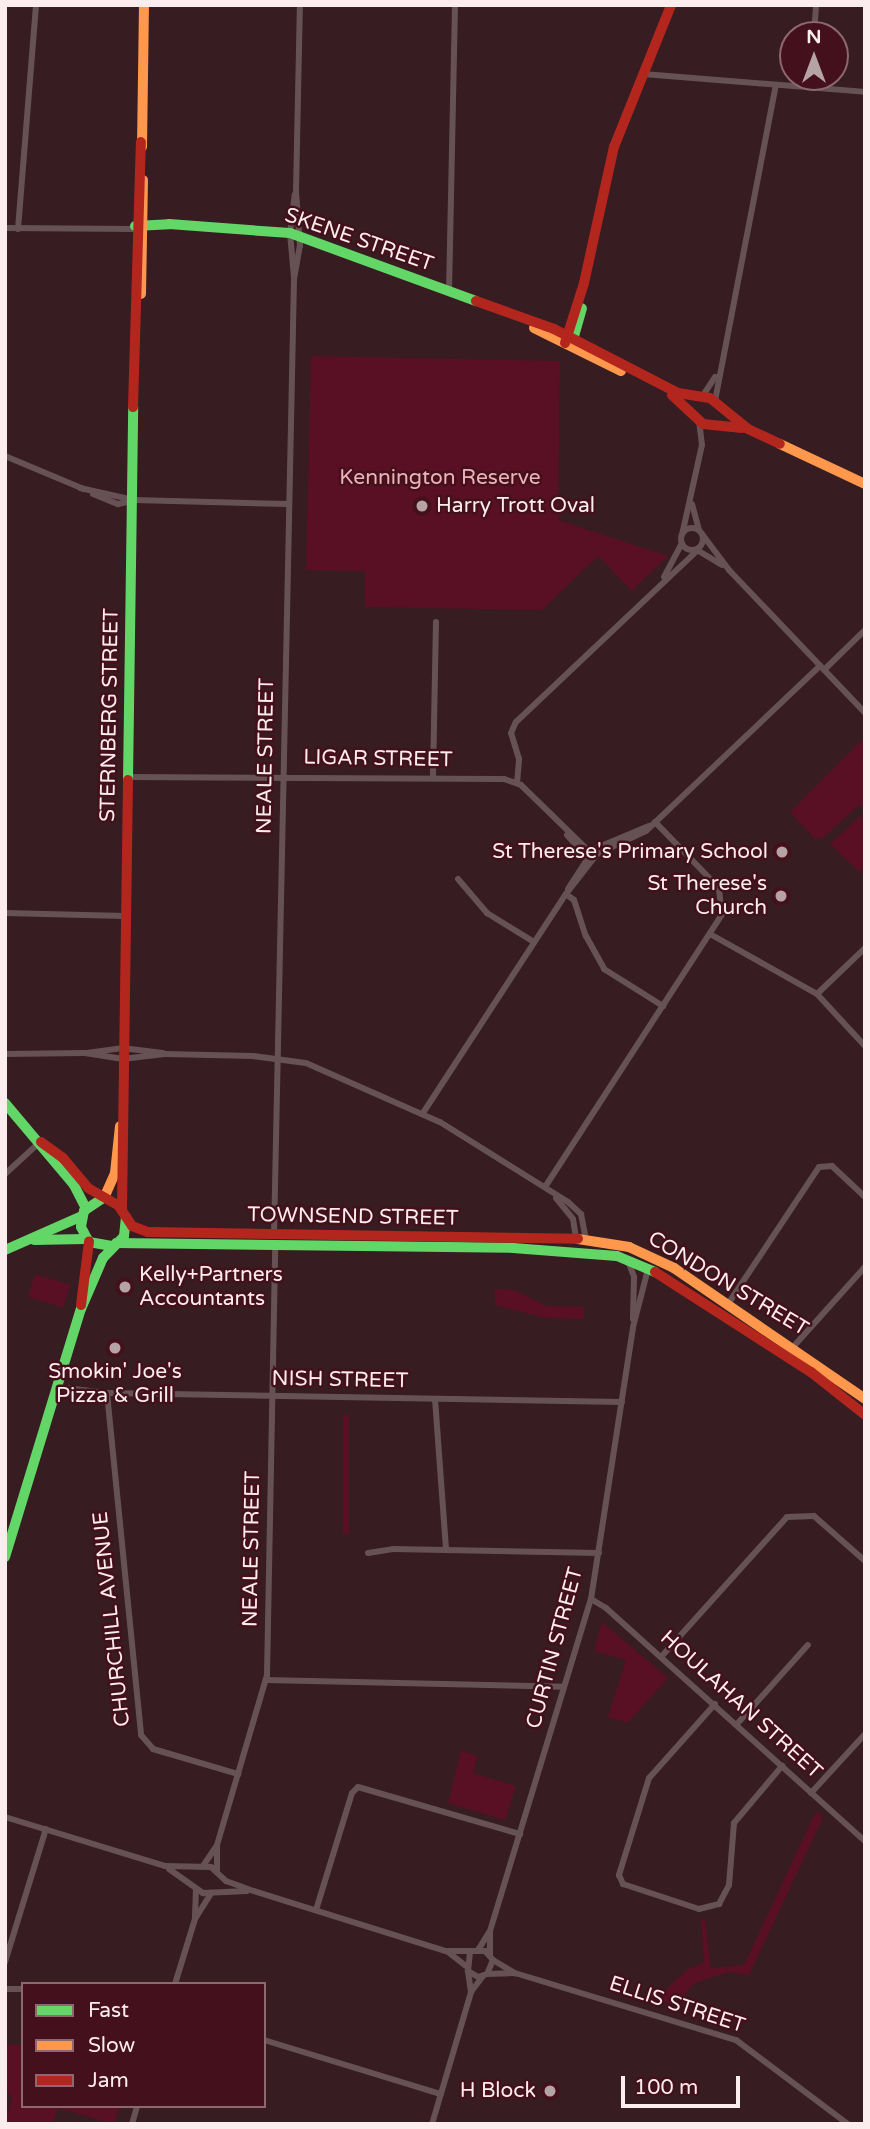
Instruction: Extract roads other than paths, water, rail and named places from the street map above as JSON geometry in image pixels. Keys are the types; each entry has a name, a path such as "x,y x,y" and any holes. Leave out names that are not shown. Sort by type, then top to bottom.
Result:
{"street":[{"path":"18,229 36,5"},
{"name":"STERNBERG STREET","path":"124,1213 126,1167 122,1048 144,5"},
{"name":"NEALE STREET","path":"274,1235 300,5"},
{"path":"449,292 455,5"},
{"path":"569,341 612,153 671,5"},
{"path":"643,74 779,85"},
{"path":"702,444 715,424 716,375 776,85"},
{"name":"SKENE STREET","path":"5,228 210,228 295,235 492,308 569,341"},
{"path":"569,341 667,387 717,405 748,429 865,484"},
{"path":"569,341 676,397 697,418 748,429"},
{"path":"659,584 681,545 692,498 702,444 694,406 716,375"},
{"path":"5,456 115,504 134,500 289,504"},
{"path":"692,498 701,532 729,570 865,713"},
{"path":"682,535 689,528 701,532"},
{"path":"591,857 517,783 513,726 659,584 697,551 701,532"},
{"path":"681,545 729,570"},
{"path":"433,777 436,622"},
{"path":"423,1113 591,857 655,822 865,630"},
{"name":"LIGAR STREET","path":"128,777 433,777 517,783"},
{"path":"545,1187 723,911 721,892 655,822"},
{"path":"458,879 487,913 534,942"},
{"path":"566,894 574,900 586,936 604,969 663,1006"},
{"path":"5,914 125,916"},
{"path":"710,934 817,994 865,1045"},
{"path":"817,994 865,948"},
{"path":"5,1054 85,1053 122,1048 165,1054 277,1057 319,1068 423,1113 578,1210 581,1240 638,1255 648,1267"},
{"path":"85,1053 122,1059 165,1054"},
{"name":"STERNBERG STREET","path":"103,1198 115,1173 122,1101"},
{"path":"5,1103 41,1142 103,1198 124,1213 124,1236 114,1245 81,1310 7,1542 5,1557"},
{"path":"5,1174 41,1142"},
{"path":"41,1142 80,1194 87,1240 81,1310"},
{"path":"728,1304 823,1165 821,1155"},
{"path":"823,1165 832,1166 865,1197"},
{"path":"5,1250 33,1240 84,1213 103,1198"},
{"name":"TOWNSEND STREET","path":"124,1213 136,1229 148,1232 581,1240"},
{"path":"33,1240 69,1236 114,1245"},
{"name":"CONDON STREET","path":"581,1240 649,1254 794,1346 865,1399"},
{"name":"TOWNSEND STREET","path":"114,1245 581,1252"},
{"name":"NEALE STREET","path":"213,1892 218,1874 217,1845 266,1680 275,1247"},
{"name":"CONDON STREET","path":"581,1252 626,1258 648,1267 787,1357 865,1415"},
{"name":"CURTIN STREET","path":"626,1258 634,1277 633,1328"},
{"path":"787,1357 865,1266"},
{"name":"CURTIN STREET","path":"485,1975 491,1958 491,1931 591,1599 633,1328 648,1267"},
{"name":"NISH STREET","path":"58,1387 107,1393 622,1402"},
{"name":"CHURCHILL AVENUE","path":"107,1393 141,1735 156,1750 238,1774"},
{"path":"435,1399 446,1550"},
{"path":"661,1657 787,1517 814,1516 865,1561"},
{"path":"368,1553 446,1550 599,1553"},
{"name":"HOULAHAN STREET","path":"591,1599 715,1704 865,1840"},
{"path":"737,1724 808,1645"},
{"path":"266,1680 564,1687"},
{"path":"715,1704 649,1778 620,1870 623,1884 699,1909 719,1904 729,1885 734,1823 782,1766"},
{"path":"811,1793 865,1734"},
{"path":"316,1910 352,1793 358,1787 520,1835"},
{"path":"5,1817 165,1866 200,1868 254,1891 446,1951 474,1951"},
{"path":"5,1962 46,1829"},
{"name":"NEALE STREET","path":"194,1886 200,1868 217,1845"},
{"path":"165,1866 194,1886 213,1892 254,1891"},
{"path":"194,1886 195,1919"},
{"path":"176,1982 195,1919 213,1892"},
{"name":"CURTIN STREET","path":"467,1968 474,1951 491,1931"},
{"path":"432,2124 471,1992 485,1975 467,1968 446,1951"},
{"name":"ELLIS STREET","path":"474,1951 515,1973 736,2040 848,2124"},
{"path":"467,1968 471,1992"},
{"name":"ELLIS STREET","path":"485,1975 515,1973"},
{"path":"266,2041 441,2094"}],"place":[{"name":"Harry Trott Oval","path":"422,506"},
{"name":"St Therese's Primary School","path":"782,852"},
{"name":"St Therese's Church","path":"781,896"},
{"name":"Kelly+Partners Accountants","path":"125,1287"},
{"name":"Smokin' Joe's Pizza & Grill","path":"115,1348"},
{"name":"H Block","path":"550,2091"}],"park label":[{"name":"Kennington Reserve","path":"440,478"}]}
